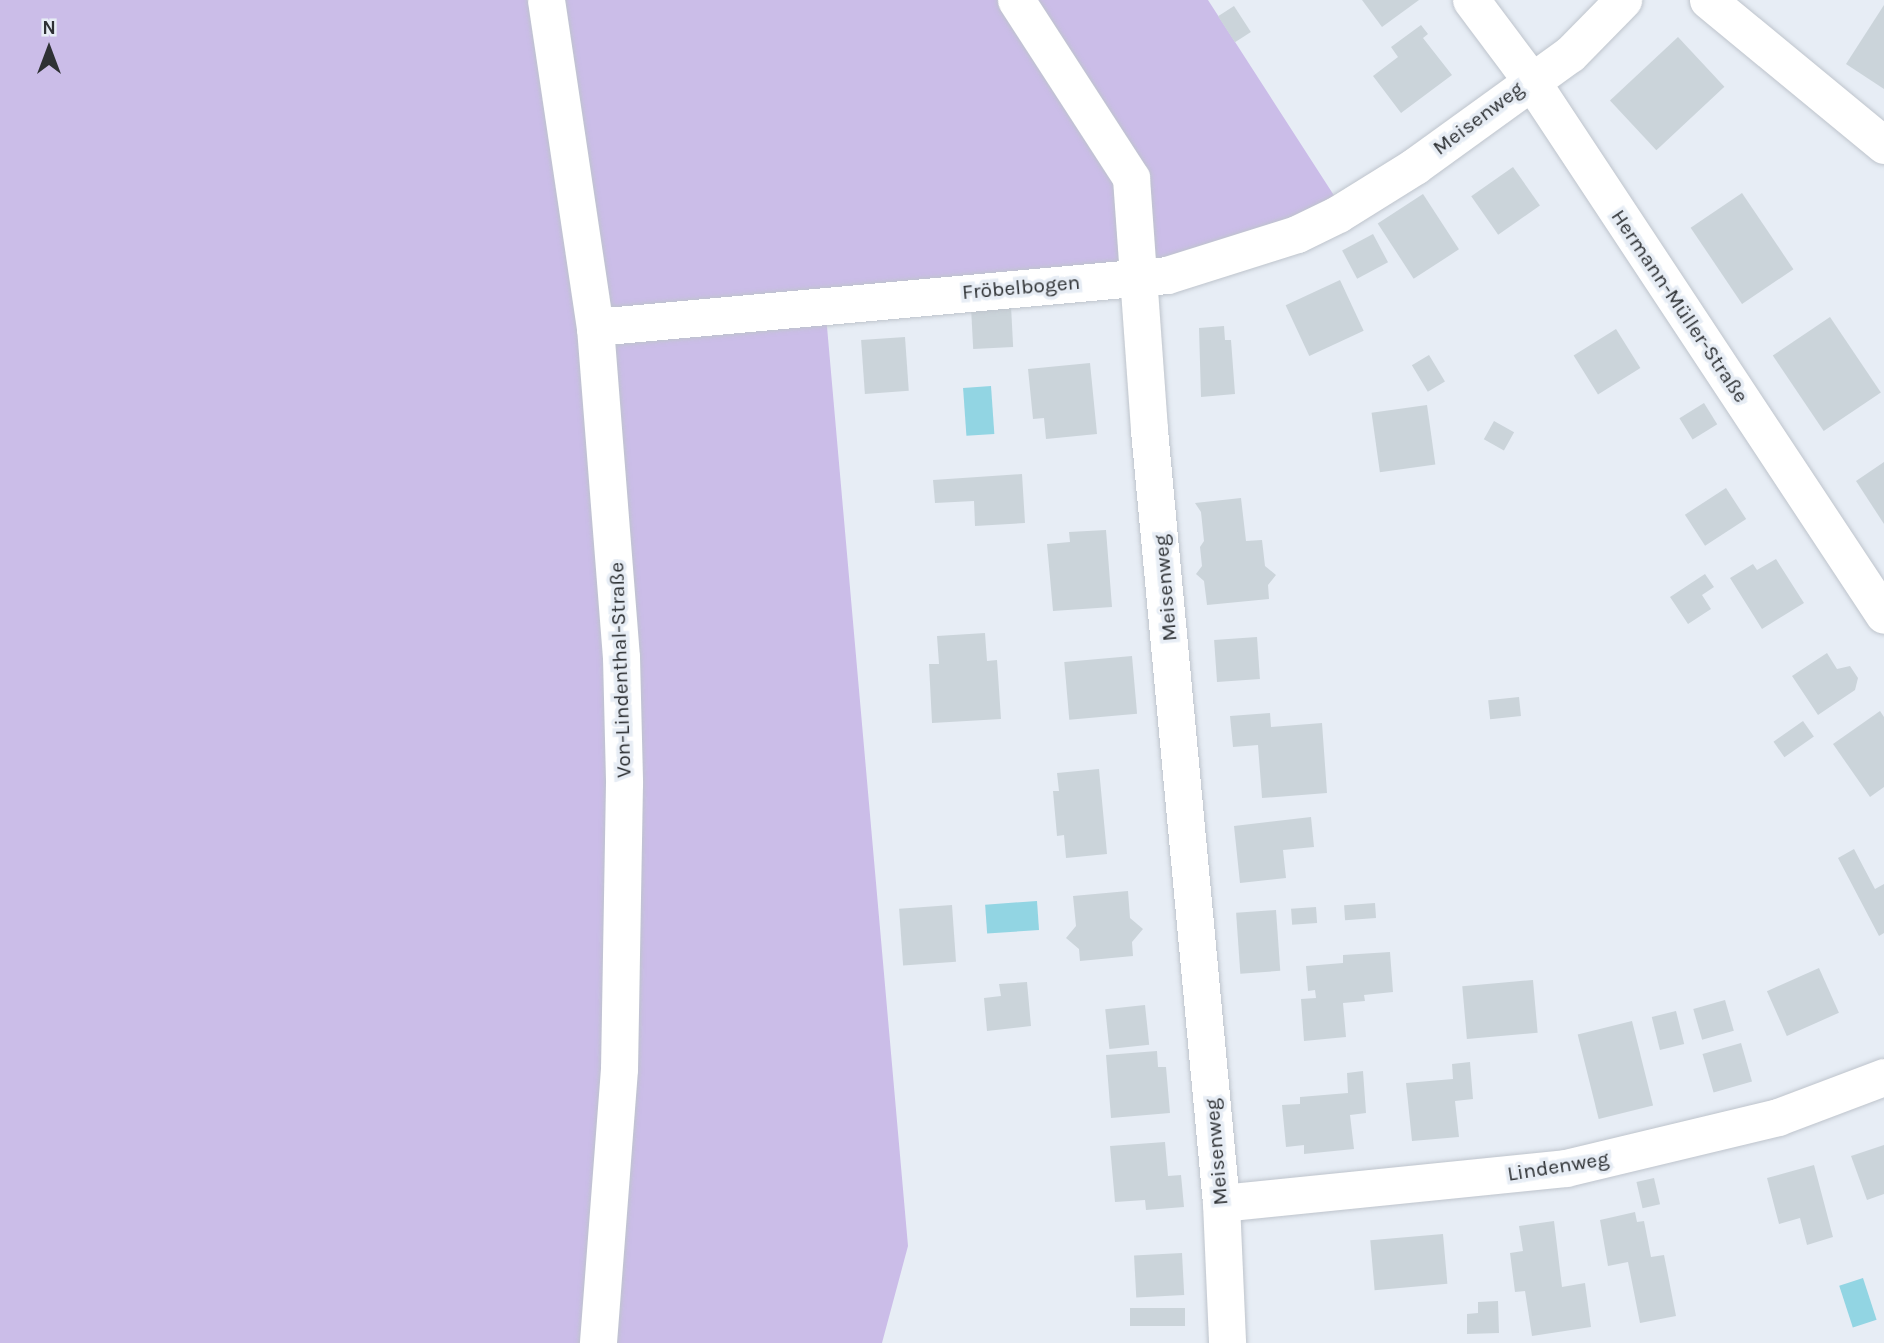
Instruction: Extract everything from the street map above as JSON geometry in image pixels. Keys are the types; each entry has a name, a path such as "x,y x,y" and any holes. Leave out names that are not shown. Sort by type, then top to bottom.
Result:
{"street":[{"name":"Von-Lindenthal-Straße","path":"546,0 595,327 614,543 624,783 619,1069 598,1343"},
{"path":"1016,0 1131,178 1137,277"},
{"name":"Hermann-Müller-Straße","path":"1471,0 1530,79 1884,615"},
{"name":"Meisenweg","path":"1227,1343 1221,1203 1137,277 1180,271 1297,234 1338,214 1415,166 1530,79 1570,54 1623,0"},
{"path":"1708,0 1884,145"},
{"name":"Fröbelbogen","path":"595,327 1137,277"},
{"name":"Lindenweg","path":"1221,1203 1566,1168 1778,1117 1884,1077"}],"shaded area":[{"path":"0,0 1208,0 1335,197 1167,275 825,304 908,1246 882,1343 0,1343"}],"water":[{"path":"991,386 994,434 966,436 963,388"},
{"path":"1037,901 1039,930 987,934 985,905"},
{"path":"1863,1278 1877,1320 1853,1328 1839,1286"}],"building":[{"path":"1362,0 1419,0 1382,27"},
{"path":"1884,5 1884,89 1846,64"},
{"path":"1234,6 1251,32 1235,42 1218,16"},
{"path":"1421,25 1428,34 1423,38 1452,75 1401,113 1373,76 1398,57 1391,47"},
{"path":"1678,37 1724,87 1656,150 1610,100"},
{"path":"1513,167 1540,206 1498,235 1471,196"},
{"path":"1742,193 1793,269 1742,304 1691,228"},
{"path":"1423,194 1459,249 1414,279 1378,223"},
{"path":"1373,234 1388,262 1357,279 1342,250"},
{"path":"1340,280 1364,331 1309,356 1286,305"},
{"path":"1011,306 1013,347 973,349 971,308"},
{"path":"1830,317 1881,392 1824,431 1773,356"},
{"path":"1224,326 1225,340 1231,340 1235,394 1201,397 1199,328"},
{"path":"1616,329 1640,368 1598,395 1574,355"},
{"path":"905,337 909,391 865,394 861,340"},
{"path":"1429,355 1445,382 1428,392 1412,365"},
{"path":"1090,363 1097,434 1046,439 1044,418 1033,419 1028,369"},
{"path":"1704,403 1717,424 1693,440 1679,418"},
{"path":"1427,405 1435,464 1380,472 1372,413"},
{"path":"1494,421 1514,432 1504,451 1484,439"},
{"path":"1884,462 1884,524 1856,481"},
{"path":"1022,474 1025,523 975,526 974,501 935,503 933,480"},
{"path":"1726,488 1746,519 1705,546 1685,515"},
{"path":"1241,498 1246,541 1262,540 1265,566 1276,575 1268,585 1269,599 1207,605 1204,581 1196,574 1202,566 1200,547 1204,541 1201,512 1195,503"},
{"path":"1106,530 1112,607 1053,611 1047,544 1070,542 1069,532"},
{"path":"1776,559 1804,603 1762,629 1730,578 1753,564 1757,570"},
{"path":"1705,574 1714,587 1702,595 1711,609 1688,624 1670,597"},
{"path":"985,633 987,661 997,660 1001,719 932,723 929,664 939,664 937,636"},
{"path":"1257,637 1260,679 1217,682 1214,640"},
{"path":"1827,653 1837,669 1850,666 1858,678 1855,690 1818,715 1792,676"},
{"path":"1132,656 1137,714 1069,720 1064,662"},
{"path":"1519,697 1521,716 1490,719 1488,700"},
{"path":"1880,711 1884,717 1884,787 1870,797 1833,744"},
{"path":"1270,713 1271,727 1322,723 1327,793 1262,798 1258,745 1233,747 1230,716"},
{"path":"1803,721 1814,737 1784,757 1774,742"},
{"path":"1099,769 1107,854 1066,858 1064,835 1057,836 1053,791 1059,791 1057,773"},
{"path":"1311,817 1314,847 1283,850 1286,878 1240,883 1234,826"},
{"path":"1854,849 1875,889 1884,884 1884,933 1879,936 1838,858"},
{"path":"1128,891 1130,918 1143,929 1132,942 1133,956 1080,961 1079,949 1066,938 1076,926 1073,896"},
{"path":"1375,903 1376,918 1345,920 1344,905"},
{"path":"952,905 956,962 903,966 899,909"},
{"path":"1316,907 1317,923 1292,925 1291,909"},
{"path":"1276,910 1280,971 1240,974 1236,913"},
{"path":"1390,952 1393,992 1364,995 1365,1001 1343,1003 1346,1037 1304,1041 1301,999 1316,998 1315,990 1308,991 1306,966 1343,963 1343,955"},
{"path":"1819,968 1839,1013 1787,1036 1767,991"},
{"path":"1533,980 1538,1033 1467,1039 1462,986"},
{"path":"1027,982 1031,1026 987,1031 984,998 1001,996 999,984"},
{"path":"1725,1000 1734,1031 1702,1040 1693,1009"},
{"path":"1145,1005 1149,1045 1109,1049 1105,1009"},
{"path":"1676,1011 1684,1044 1660,1050 1652,1017"},
{"path":"1632,1021 1653,1105 1599,1119 1578,1035"},
{"path":"1741,1043 1752,1081 1714,1092 1703,1054"},
{"path":"1157,1051 1158,1067 1166,1067 1170,1113 1111,1118 1106,1055"},
{"path":"1470,1062 1473,1099 1455,1101 1459,1137 1412,1141 1406,1083 1453,1079 1452,1064"},
{"path":"1363,1071 1366,1113 1350,1115 1354,1149 1304,1154 1304,1145 1286,1147 1282,1105 1300,1104 1300,1097 1348,1093 1347,1073"},
{"path":"1165,1142 1168,1176 1181,1175 1184,1207 1146,1210 1145,1200 1115,1202 1110,1146"},
{"path":"1884,1145 1884,1194 1867,1200 1851,1156"},
{"path":"1814,1165 1833,1237 1807,1245 1800,1218 1779,1224 1767,1178"},
{"path":"1654,1178 1660,1204 1643,1208 1636,1182"},
{"path":"1635,1212 1637,1222 1644,1221 1651,1257 1664,1255 1676,1316 1640,1323 1628,1262 1608,1266 1600,1220"},
{"path":"1554,1221 1562,1287 1585,1283 1591,1327 1532,1336 1525,1291 1515,1292 1510,1253 1523,1251 1519,1226"},
{"path":"1443,1234 1447,1284 1375,1290 1370,1240"},
{"path":"1182,1253 1184,1295 1136,1297 1134,1256"},
{"path":"1498,1301 1499,1333 1467,1334 1467,1314 1478,1313 1478,1302"},
{"path":"1130,1308 1185,1308 1185,1326 1130,1326"}]}
